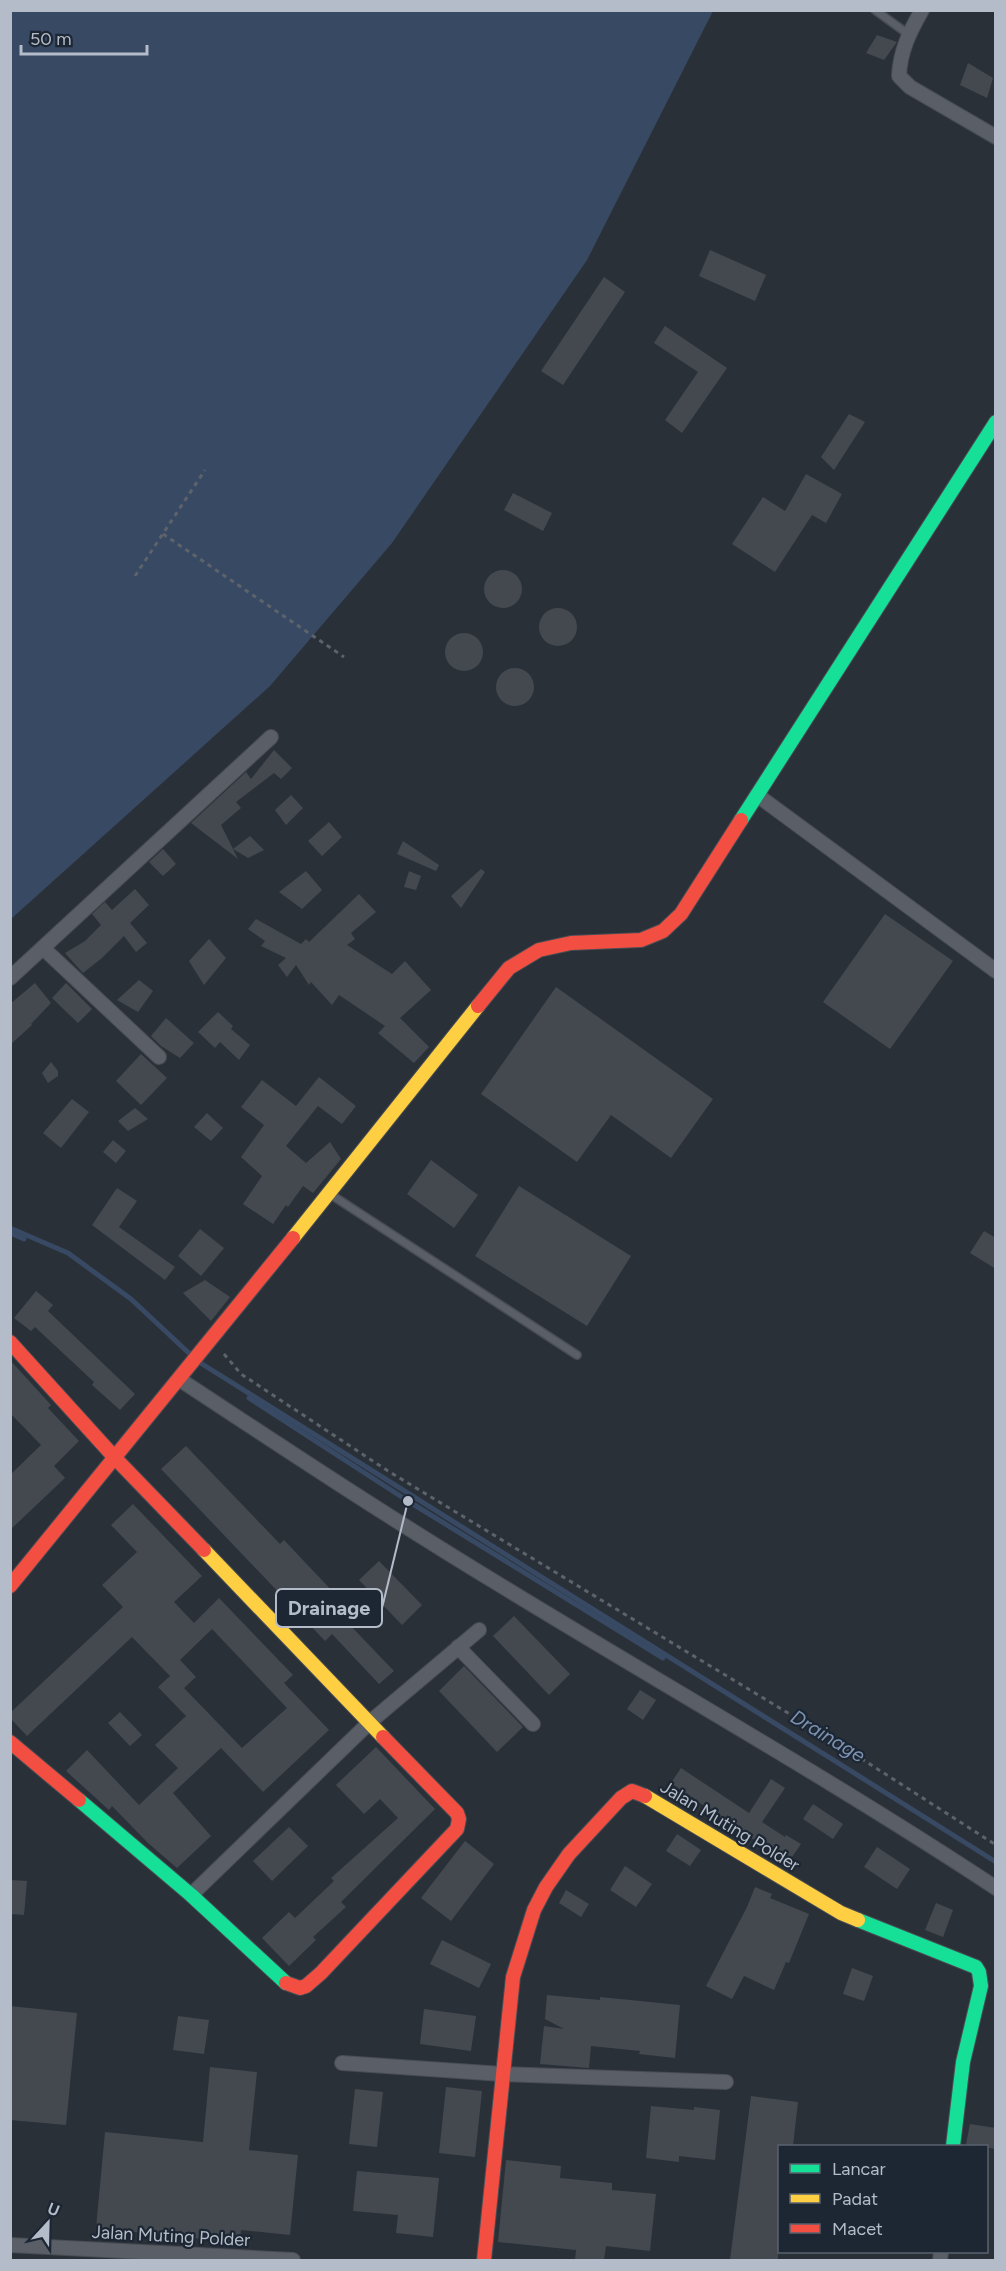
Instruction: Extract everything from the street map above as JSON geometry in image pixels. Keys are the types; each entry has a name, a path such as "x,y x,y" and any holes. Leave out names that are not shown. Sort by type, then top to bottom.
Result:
{"street":[{"path":"922,10 908,34 899,66 899,76 904,82 996,137"},
{"path":"10,1586 116,1459 509,968 531,952 554,944 641,940 655,937 670,927 681,914 996,422"},
{"path":"10,978 271,737"},
{"path":"757,795 996,971"},
{"path":"43,948 159,1058"},
{"path":"10,1342 116,1459 457,1813 459,1825 321,1973 306,1986 293,1987 191,1895 10,1742"},
{"path":"179,1379 322,1474 488,1578 854,1798 996,1888"},
{"path":"191,1895 370,1722 479,1630"},
{"path":"458,1647 533,1724"},
{"name":"Jalan Muting Polder","path":"484,2260 513,1977 534,1910 546,1887 569,1854 629,1792 635,1792 653,1800 841,1913 976,1966 980,1972 981,1986 963,2062 953,2145"},
{"path":"342,2063 502,2074 726,2082"},
{"name":"Jalan Muting Polder","path":"10,2245 293,2260"}],"lane":[{"path":"875,10 908,34"},
{"path":"329,1193 577,1355"}],"path":[{"path":"135,576 205,470"},
{"path":"163,534 344,657"},
{"path":"210,1342 241,1374 388,1471 826,1736 996,1845"}],"water":[{"path":"11,10 713,11 587,260 392,543 270,686 11,919"}],"building":[{"path":"877,35 897,42 884,60 866,53"},
{"path":"968,63 993,78 987,98 960,85"},
{"path":"710,250 766,275 755,301 699,276"},
{"path":"604,277 625,292 563,385 541,371"},
{"path":"665,326 727,368 682,433 665,420 698,372 654,343"},
{"path":"849,414 865,422 834,470 821,457"},
{"path":"806,474 842,494 826,523 812,515 775,572 732,544 763,497 785,511"},
{"path":"513,493 552,513 543,531 504,510"},
{"path":"503,570 517,575 522,589 517,603 503,608 489,603 484,589 489,575"},
{"path":"558,608 572,613 577,627 572,641 558,646 544,641 539,627 544,613"},
{"path":"464,633 478,638 483,652 478,666 464,671 450,666 445,652 450,638"},
{"path":"515,668 529,673 534,687 529,701 515,706 501,701 496,687 501,673"},
{"path":"274,750 292,768 281,779 274,773 236,802 241,808 221,825 238,859 191,823 246,772 251,779"},
{"path":"291,795 303,808 286,825 275,810"},
{"path":"329,822 342,837 322,856 308,841"},
{"path":"250,836 264,850 248,858 233,849"},
{"path":"403,841 439,865 436,871 397,854"},
{"path":"163,849 176,864 163,876 149,862"},
{"path":"481,869 485,872 461,908 451,896"},
{"path":"306,871 322,890 302,909 279,892"},
{"path":"409,871 421,876 416,890 404,887"},
{"path":"135,889 149,905 130,923 147,943 136,952 124,936 83,973 65,953 85,941 101,925 92,914 105,902 112,910"},
{"path":"359,894 376,912 351,933 355,939 347,945 392,974 405,961 431,990 400,1018 429,1047 414,1063 378,1033 385,1026 339,995 332,1005 311,982 309,985 296,965 287,977 278,965 286,958 261,946 265,941 248,929 256,919 301,944 306,939 309,942"},
{"path":"885,914 953,961 890,1049 823,1002"},
{"path":"209,939 226,958 204,985 189,961"},
{"path":"139,980 153,991 138,1012 117,1000"},
{"path":"35,983 51,1003 10,1045 10,1004"},
{"path":"66,983 92,1009 78,1023 52,998"},
{"path":"556,987 713,1099 671,1158 611,1115 577,1162 481,1094"},
{"path":"218,1012 233,1026 231,1029 250,1045 239,1060 220,1042 215,1048 198,1032"},
{"path":"166,1018 194,1043 180,1058 161,1046 151,1036"},
{"path":"141,1054 167,1078 141,1105 116,1081"},
{"path":"51,1062 58,1071 58,1076 48,1083 42,1073"},
{"path":"319,1077 356,1106 342,1124 318,1106 286,1146 306,1163 330,1142 341,1159 313,1193 303,1186 273,1224 243,1204 262,1176 241,1157 264,1125 241,1107 262,1080 296,1106"},
{"path":"72,1099 89,1112 61,1148 43,1133"},
{"path":"135,1108 148,1119 128,1131 118,1121"},
{"path":"207,1113 223,1128 211,1141 194,1127"},
{"path":"113,1140 126,1151 116,1163 103,1152"},
{"path":"431,1160 478,1195 454,1228 407,1194"},
{"path":"519,1186 631,1256 587,1326 475,1256"},
{"path":"117,1188 137,1201 119,1227 175,1267 165,1280 92,1225"},
{"path":"200,1229 224,1248 201,1276 178,1256"},
{"path":"984,1231 996,1238 996,1269 970,1253"},
{"path":"205,1280 230,1297 211,1321 183,1293"},
{"path":"36,1291 53,1305 48,1311 135,1394 120,1410 92,1385 94,1382 35,1327 31,1331 14,1318"},
{"path":"10,1360 51,1405 48,1408 79,1441 54,1466 65,1478 10,1530 10,1475 41,1445 10,1413"},
{"path":"186,1446 280,1544 284,1540 354,1614 346,1621 394,1671 379,1684 332,1634 325,1641 161,1469"},
{"path":"133,1504 202,1576 174,1602 194,1623 219,1598 293,1675 284,1683 329,1730 263,1792 221,1748 173,1793 211,1836 177,1868 148,1843 112,1806 109,1810 66,1771 87,1750 139,1805 178,1768 155,1745 186,1716 158,1687 170,1676 132,1637 27,1736 10,1718 10,1713 123,1607 102,1585 137,1552 111,1525","holes":["212,1629 287,1708 242,1748 184,1688 196,1677 180,1660"]},
{"path":"379,1561 422,1605 402,1625 359,1580"},
{"path":"514,1616 570,1674 549,1695 493,1636"},
{"path":"464,1666 523,1727 497,1752 439,1691"},
{"path":"640,1690 656,1700 643,1720 627,1709"},
{"path":"120,1712 142,1735 130,1746 108,1723"},
{"path":"376,1747 435,1809 341,1902 346,1907 313,1937 316,1940 289,1966 262,1938 289,1912 295,1918 334,1881 331,1878 398,1818 380,1799 364,1814 336,1785"},
{"path":"681,1768 749,1813 771,1779 785,1788 762,1822 801,1844 790,1860 746,1835 671,1783"},
{"path":"813,1804 843,1824 833,1839 803,1819"},
{"path":"289,1827 308,1846 272,1881 253,1861"},
{"path":"677,1834 701,1850 690,1866 666,1851"},
{"path":"465,1841 494,1864 451,1921 421,1898"},
{"path":"877,1847 910,1869 897,1889 864,1867"},
{"path":"625,1866 652,1884 636,1907 610,1890"},
{"path":"10,1880 27,1881 24,1915 10,1914"},
{"path":"755,1887 772,1894 770,1898 809,1914 789,1963 786,1962 774,1990 744,1976 732,1999 706,1986"},
{"path":"566,1890 589,1904 581,1917 559,1903"},
{"path":"936,1903 953,1910 943,1937 925,1930"},
{"path":"442,1940 491,1964 479,1988 430,1964"},
{"path":"852,1968 873,1976 864,2001 843,1994"},
{"path":"547,1995 600,2000 600,1997 680,2005 675,2058 639,2054 640,2051 591,2046 589,2068 540,2064 544,2026 564,2029 545,2019"},
{"path":"10,2006 77,2013 66,2125 10,2120"},
{"path":"424,2009 476,2016 471,2051 420,2044"},
{"path":"178,2016 209,2020 204,2054 173,2050"},
{"path":"210,2067 257,2072 249,2150 298,2155 290,2235 241,2230 240,2243 96,2228 105,2132 203,2142"},
{"path":"446,2087 482,2091 475,2157 439,2153"},
{"path":"355,2089 383,2092 377,2147 349,2144"},
{"path":"751,2096 798,2102 793,2145 778,2145 778,2260 730,2260"},
{"path":"651,2106 720,2110 715,2160 679,2156 679,2162 646,2158"},
{"path":"970,2124 996,2128 996,2149 988,2148 988,2145 966,2144"},
{"path":"506,2160 561,2166 560,2178 612,2183 612,2190 656,2194 650,2251 606,2246 604,2260 575,2260 576,2250 498,2242"},
{"path":"357,2171 439,2178 433,2237 396,2233 398,2215 353,2211"}],"waterway":[{"name":"Drainage","path":"10,1228 68,1253 131,1299 192,1356"},
{"name":"Drainage","path":"10,1233 24,1239"},
{"path":"199,1362 996,1862"},
{"name":"Drainage","path":"249,1398 408,1501 663,1658"}],"traffic: fast":[{"path":"741,820 996,422"},
{"path":"79,1800 191,1895 286,1983"},
{"path":"858,1920 976,1967 979,1972 981,1986 963,2062 953,2145"}],"traffic: slow":[{"path":"293,1238 478,1006"},
{"path":"204,1550 383,1737"},
{"path":"645,1796 841,1913 858,1920"}],"traffic: jam":[{"path":"478,1006 509,968 539,950 571,943 641,940 663,931 681,914 741,820"},
{"path":"10,1586 293,1238"},
{"path":"10,1342 116,1459 204,1550"},
{"path":"286,1983 300,1988 306,1986 321,1973 457,1829 459,1819 457,1813 383,1737"},
{"path":"10,1742 79,1800"},
{"path":"484,2260 513,1977 534,1910 546,1887 569,1854 621,1798 632,1791 645,1796"}],"place":[{"name":"Drainage","path":"408,1501"}]}
